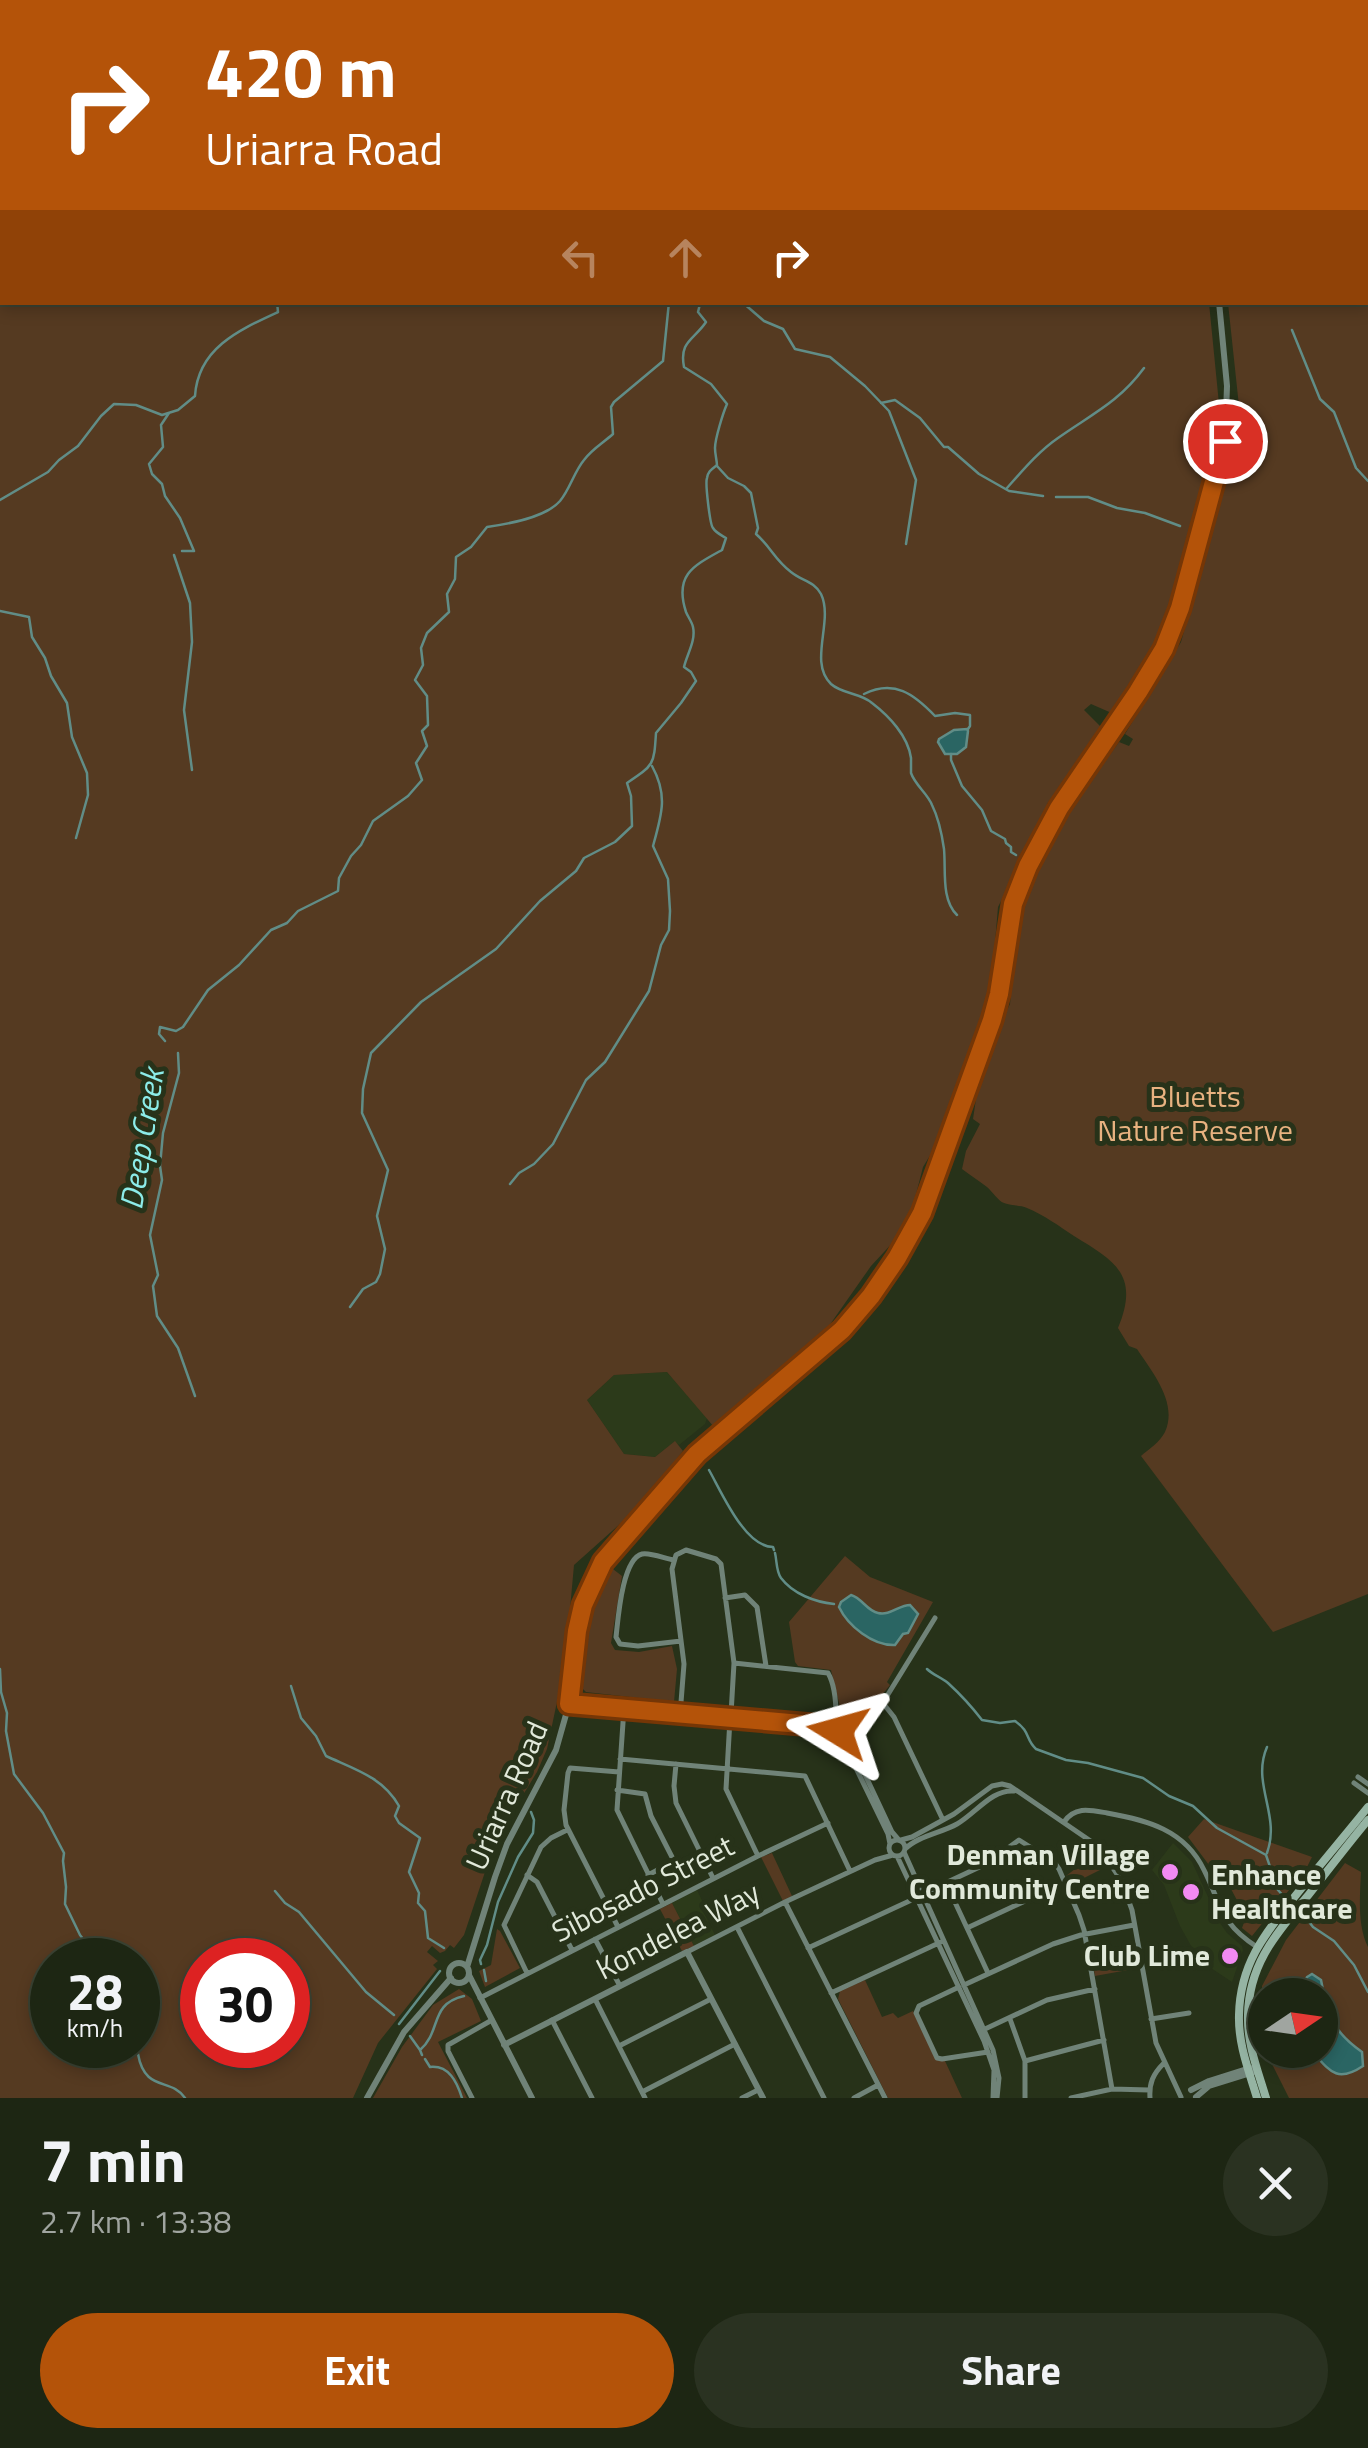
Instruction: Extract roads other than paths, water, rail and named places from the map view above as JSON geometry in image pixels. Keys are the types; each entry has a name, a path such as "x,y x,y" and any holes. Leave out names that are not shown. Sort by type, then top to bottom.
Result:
{"main road":[{"path":"1310,1886 1368,1807"},
{"path":"1266,2098 1239,2028 1245,1977 1271,1933 1368,1820"},
{"path":"1253,2070 1257,2098"}],"street":[{"name":"Uriarra Road","path":"367,2098 404,2032 461,1975 507,1844 556,1750 570,1701 583,1605 603,1562 697,1454 842,1330 897,1258 922,1213 992,1020 1013,904 1028,866 1072,787 1154,668 1180,608 1225,441 1227,386 1219,305"},
{"path":"681,1712 684,1675 672,1578 674,1560 686,1550 719,1561 734,1664 725,1785 758,1856"},
{"path":"674,1560 638,1556 624,1580 616,1637 618,1643 638,1646 681,1641"},
{"path":"725,1598 745,1595 758,1606 766,1666"},
{"path":"730,1716 837,1729 846,1726 882,1702 935,1618"},
{"path":"734,1664 831,1676 839,1716 848,1721 846,1734 892,1832 904,1843 920,1896 998,2066 995,2098"},
{"path":"570,1701 810,1721 860,1716"},
{"path":"882,1702 894,1717 943,1820"},
{"path":"624,1707 618,1814 663,1904"},
{"path":"839,1716 832,1723 888,1834 889,1845 920,1896"},
{"path":"620,1759 805,1776 850,1872"},
{"path":"676,1764 676,1803 714,1878"},
{"path":"618,1927 568,1829 564,1810 569,1770 576,1767 619,1772"},
{"path":"1368,1784 1356,1780 1368,1794"},
{"path":"996,1784 1006,1784 1064,1822 1092,1842 1113,1867 1128,1895 1156,2042 1181,2097"},
{"path":"996,1784 999,1792 1017,1792"},
{"name":"Kondelea Way","path":"875,1860 889,1845 943,1820 996,1784"},
{"path":"617,1790 644,1793 650,1816 672,1859 648,1875"},
{"name":"Kondelea Way","path":"504,2045 785,1902 875,1860 905,1851 912,1842 959,1823 999,1792"},
{"path":"1064,1822 1075,1811 1089,1810 1141,1819 1172,1833 1199,1860 1228,1923 1260,1949"},
{"name":"Sibosado Street","path":"479,1996 828,1823"},
{"path":"527,1974 504,1928 543,1844 568,1829"},
{"path":"808,1948 986,1864 1019,1840 1050,1859 1066,1882 1085,1934 1112,2089"},
{"path":"527,1875 538,1882 572,1950"},
{"path":"967,1928 1066,1882"},
{"path":"946,1883 988,1973"},
{"path":"785,1902 885,2098"},
{"path":"988,2052 937,2058 916,2014 919,2006 1052,1944 1135,1925"},
{"path":"736,1926 824,2098"},
{"path":"595,1938 620,1986"},
{"path":"831,1993 941,1942"},
{"path":"687,1952 760,2094 742,2098"},
{"path":"461,1975 479,1996 532,2098"},
{"path":"982,2030 1052,1998 1095,1989"},
{"path":"594,1999 643,2095 735,2044"},
{"path":"618,2046 712,1999"},
{"path":"1151,2019 1189,2013"},
{"path":"1009,2018 1025,2061 1025,2098"},
{"path":"472,2098 448,2045 492,2020"},
{"path":"552,2020 592,2098"},
{"path":"982,2030 994,2070 995,2098"},
{"path":"1025,2061 1104,2040"},
{"path":"1070,2098 1112,2089 1150,2094 1153,2077 1164,2063"},
{"path":"1193,2094 1209,2081 1253,2070"},
{"path":"1174,2083 1193,2094"},
{"path":"854,2098 878,2085"},
{"path":"1181,2097 1184,2091 1193,2094"}],"water":[{"path":"967,729 966,747 957,754 945,754 939,739 954,730"},
{"path":"851,1595 878,1613 910,1605 918,1614 908,1633 895,1645 878,1642 862,1634 843,1614 841,1602"},
{"path":"1338,2030 1362,2052 1363,2066 1346,2074 1329,2068 1338,2068"}],"waterway":[{"path":"0,500 48,472 78,446 114,404 136,405 162,415 178,410 195,396 198,379 212,353 235,334 278,312 277,305"},
{"name":"Deep Creek","path":"165,1041 159,1034 160,1027 176,1031 183,1027 208,990 239,965 271,930 338,891 339,878 373,821 408,796 422,780 416,763 427,746 422,731 428,725 427,696 415,680 423,665 421,648 427,633 449,612 447,594 455,579 456,557 471,547 487,527 536,516 560,501 584,460 613,434 614,402 663,361 669,305"},
{"path":"700,305 698,312 706,322 686,346 683,358 684,367 711,384 727,404 715,444 717,466 751,493 756,534 785,567 821,594 825,616 821,653 824,675 835,687 878,708 906,742 911,773 938,821 946,893 957,915"},
{"path":"745,305 764,321 783,329 795,349 830,357 889,411 916,480 906,544"},
{"path":"1292,330 1320,399 1334,412 1356,468 1368,481"},
{"path":"1007,488 1044,449 1115,399 1144,368"},
{"path":"881,403 895,400 920,418 944,447 979,474 1009,491 1043,496"},
{"path":"169,413 161,425 163,447 149,464 194,551 182,551"},
{"path":"350,1307 363,1289 376,1282 385,1249 377,1216 388,1170 362,1113 371,1053 421,1002 496,949 540,901 576,871 584,858 615,842 632,826 627,783 651,763 656,733 696,681 684,667 694,632 682,589 689,573 722,550 726,538 713,528 708,504 708,476 717,465"},
{"path":"1056,497 1088,497 1180,526"},
{"path":"174,555 190,603 192,642 184,710 192,770"},
{"path":"0,611 29,617 32,637 67,703 72,737 87,773 88,795 76,838"},
{"path":"864,694 885,688 903,691 935,716 970,715 968,729"},
{"path":"951,754 962,786 982,810 991,831 1005,839 1016,855"},
{"path":"510,1184 553,1144 586,1080 605,1062 649,991 669,930 670,911 668,879 653,846 662,805 652,766"},
{"name":"Deep Creek","path":"178,1053 179,1073 163,1133 162,1180 150,1235 158,1275 153,1286 157,1316 178,1348 195,1396"},
{"path":"709,1470 744,1529 774,1550"},
{"path":"775,1553 778,1572 786,1584 805,1596 834,1604"},
{"path":"0,1669 14,1774 43,1813 64,1853 65,1904 82,1938"},
{"path":"927,1669 948,1683 982,1720 1015,1721 1036,1749 1143,1778 1169,1796 1193,1806 1217,1828 1266,1855 1278,1890 1286,1899"},
{"path":"291,1686 301,1718 326,1756 385,1788 399,1806 395,1816 399,1823 420,1838 409,1872 419,1893 418,1903 425,1911 428,1938 444,1948"},
{"path":"1267,1747 1262,1774 1271,1826 1267,1853"},
{"path":"481,1964 498,1902 533,1833 531,1812"},
{"path":"275,1891 299,1912 366,1992 394,2015"},
{"path":"1300,1910 1354,1965 1368,1992"},
{"path":"484,1970 486,1981"},
{"path":"399,2024 440,1971"},
{"path":"422,2055 420,2050 440,2012 445,2005 464,1996"},
{"path":"410,2036 420,2050"},
{"path":"425,2059 430,2067 451,2076 462,2098"},
{"path":"142,2068 152,2080 173,2088 185,2098"}],"place":[{"name":"Denman Village Community Centre","path":"1170,1872"},
{"name":"Enhance Healthcare","path":"1191,1892"},
{"name":"Club Lime","path":"1230,1956"}],"park label":[{"name":"Bluetts Nature Reserve","path":"1195,1114"}]}
